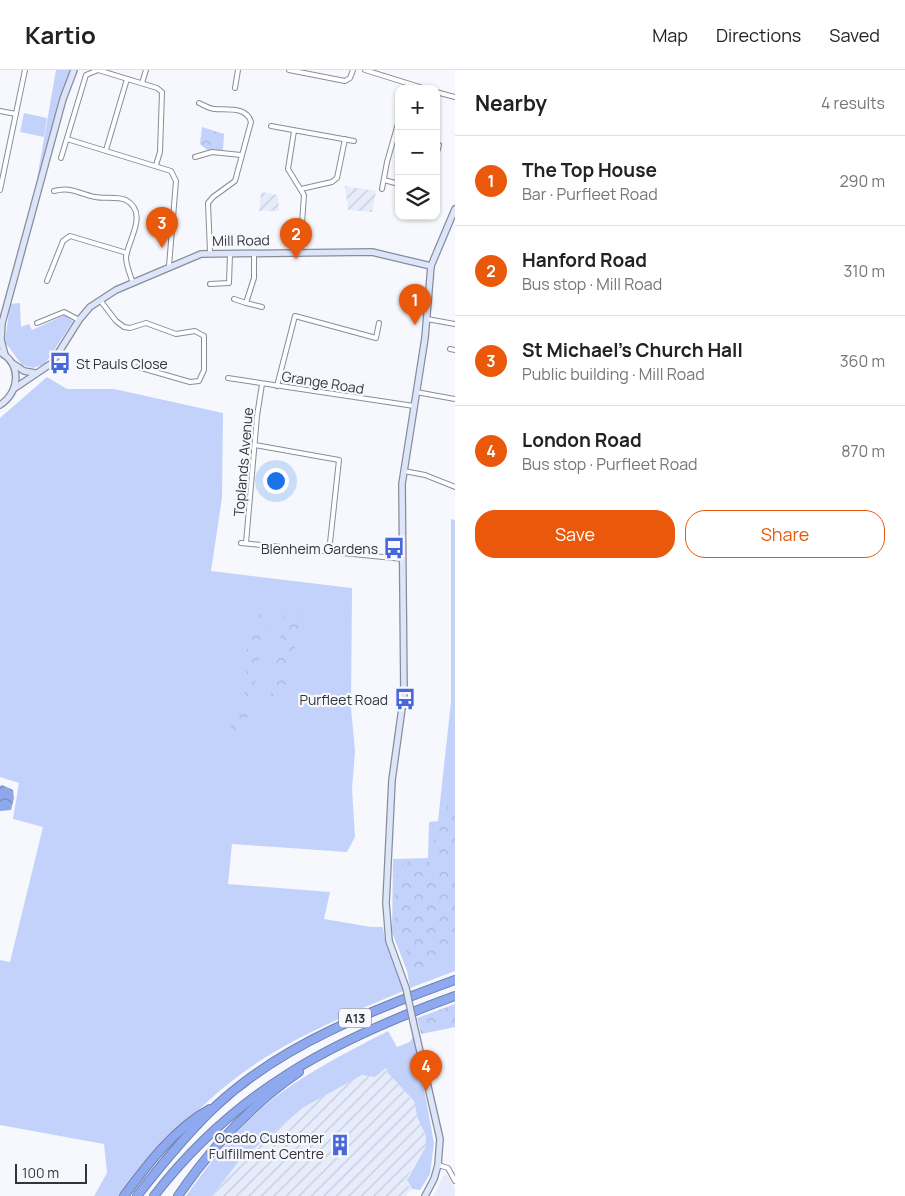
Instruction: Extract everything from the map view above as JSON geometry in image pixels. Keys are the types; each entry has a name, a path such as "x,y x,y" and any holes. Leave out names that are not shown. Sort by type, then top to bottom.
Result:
{"highway":[{"name":"A13","path":"137,1196 167,1157 218,1104 261,1071 319,1036 374,1010 455,980"},
{"name":"A13","path":"154,1196 190,1153 218,1126 261,1090 310,1060 404,1014 455,996"},
{"path":"178,1196 225,1136 276,1088 302,1070 310,1060"},
{"path":"124,1196 173,1138 199,1115 218,1104"}],"street":[{"path":"0,190 2,169 25,70"},
{"path":"35,373 24,371 2,353 1,325 57,122 74,70"},
{"path":"61,158 86,75 89,72 98,70 157,88 164,96 160,152 156,165"},
{"path":"142,83 146,70"},
{"path":"235,88 238,70"},
{"path":"289,70 345,81 350,78 353,70"},
{"path":"365,70 406,85"},
{"path":"106,150 127,79"},
{"path":"440,93 455,98"},
{"path":"199,103 213,109 226,108 248,115 250,126 240,154 234,181 230,186 212,197 208,203 210,252"},
{"path":"0,111 16,114"},
{"path":"271,126 354,141"},
{"path":"294,130 288,169 301,189 305,202 300,252"},
{"path":"382,190 396,130"},
{"path":"67,138 171,171 176,181 169,266"},
{"path":"301,189 332,182 337,178 345,139"},
{"path":"195,157 212,152 240,154"},
{"path":"384,180 395,183"},
{"path":"54,191 65,188 96,197 126,200 134,210 137,222 127,253 127,264 134,283"},
{"path":"424,1196 434,1179 438,1165 440,1139 406,988 390,941 386,902 392,780 404,694 401,530 404,471 427,319 431,266 455,209"},
{"path":"47,281 57,253 64,241 70,236 127,253"},
{"name":"Mill Road","path":"0,405 11,396 15,388 52,363 90,306 169,266 210,252 372,252 431,266"},
{"path":"210,284 228,283 230,252"},
{"path":"246,303 254,278 254,253"},
{"path":"234,299 262,307"},
{"path":"100,300 116,321 124,327 130,328 146,323 172,333 181,334 195,331 204,336 204,370 199,380 190,382 138,367"},
{"path":"37,323 64,312 79,320"},
{"path":"277,386 295,316 376,338 379,323"},
{"path":"427,319 455,324"},
{"path":"12,363 16,373 15,388"},
{"name":"Grange Road","path":"228,378 414,406"},
{"name":"Toplands Avenue","path":"246,543 262,384"},
{"path":"416,392 455,399"},
{"path":"255,445 339,460 329,552"},
{"path":"404,471 425,475 455,487"},
{"path":"241,543 403,559"},
{"path":"438,1165 448,1168 455,1181"}],"shaded area":[{"path":"345,186 376,191 372,212 348,210"},
{"path":"261,192 278,195 279,211 259,211"},
{"path":"386,1067 389,1071 388,1073 414,1101 418,1119 426,1136 425,1148 408,1176 408,1185 412,1189 406,1196 212,1196 239,1161 304,1107 362,1075 375,1077"},
{"path":"447,1174 455,1189 455,1196 433,1196 444,1175"}],"green space":[{"path":"56,70 70,70 37,179"},
{"path":"24,113 47,118 44,137 20,132"},
{"path":"202,127 224,134 223,150 207,150 200,144"},
{"path":"20,303 21,327 29,324 32,330 65,315 73,321 45,364 33,368 22,365 5,342 10,304"},
{"path":"47,377 67,389 114,389 223,413 222,498 211,571 352,588 351,708 355,751 352,789 355,837 347,852 232,844 228,884 330,892 324,919 371,927 383,927 386,944 403,991 299,1038 241,1074 193,1116 163,1147 122,1196 94,1196 107,1173 104,1144 0,1125 0,960 10,962 43,827 13,819 19,783 0,777 0,418"},
{"path":"451,519 455,520 455,971 410,988 407,971 392,932 393,859 428,858 429,822 438,821 451,702"},
{"path":"291,606 297,607 303,614 284,691 274,704 272,712 270,710 272,677 286,609"},
{"path":"261,614 266,615 264,635 259,651 259,663 248,716 241,729 233,737 228,737 227,733 244,697 246,687 246,667 243,658 255,631 256,617"},
{"path":"455,801 455,858 437,856 432,832 446,815 447,806"},
{"path":"405,862 429,862 438,869 455,868 455,932 451,932 451,949 438,956 417,976 410,974 410,960 398,933 395,919 398,867"},
{"path":"455,1004 455,1027 421,1034 417,1018"},
{"path":"388,1031 397,1047 410,1042 413,1037 417,1051 434,1143 430,1174 420,1190 412,1189 407,1180 425,1148 426,1136 418,1119 414,1101 387,1072 389,1071 386,1068 375,1077 362,1075 304,1107 239,1161 212,1196 186,1196 232,1137 264,1106 308,1074"}],"water":[{"path":"2,785 13,790 14,798 11,810 0,811 0,786"}],"place":[{"name":"St Michael's Church Hall","path":"162,248"},
{"name":"Hanford Road","path":"296,259"},
{"name":"The Top House","path":"415,325"},
{"name":"St Pauls Close","path":"60,363"},
{"name":"Blenheim Gardens","path":"394,548"},
{"name":"Purfleet Road","path":"405,699"},
{"name":"London Road","path":"426,1091"},
{"name":"Ocado Customer Fulfillment Centre","path":"340,1145"}]}
